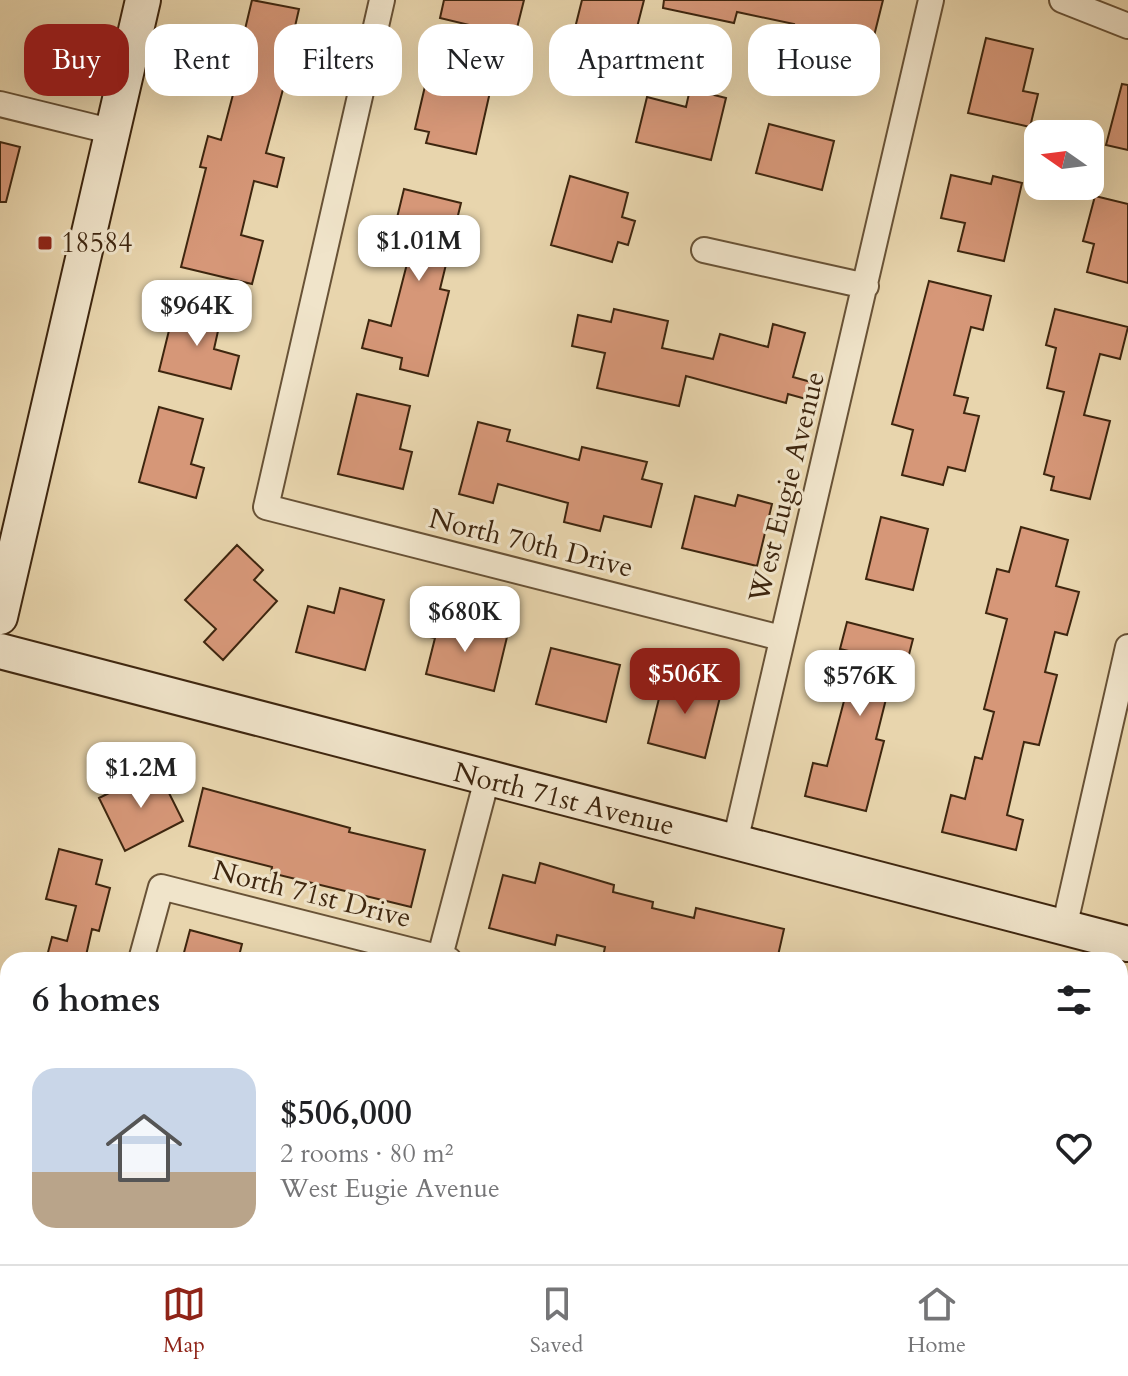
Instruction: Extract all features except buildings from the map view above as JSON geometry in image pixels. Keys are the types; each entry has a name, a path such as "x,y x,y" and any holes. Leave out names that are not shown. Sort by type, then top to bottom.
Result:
{"street":[{"path":"0,617 143,0"},
{"name":"North 70th Drive","path":"382,0 266,507 781,638"},
{"name":"West Eugie Avenue","path":"735,842 931,0"},
{"path":"1062,0 1128,26"},
{"path":"0,104 114,132"},
{"path":"704,250 866,286"},
{"path":"1064,928 1128,647"},
{"name":"North 71st Avenue","path":"0,651 1128,944"},
{"path":"445,952 487,779"},
{"name":"North 71st Drive","path":"143,952 161,887 416,952"}],"place":[{"name":"18584","path":"45,243"}]}
